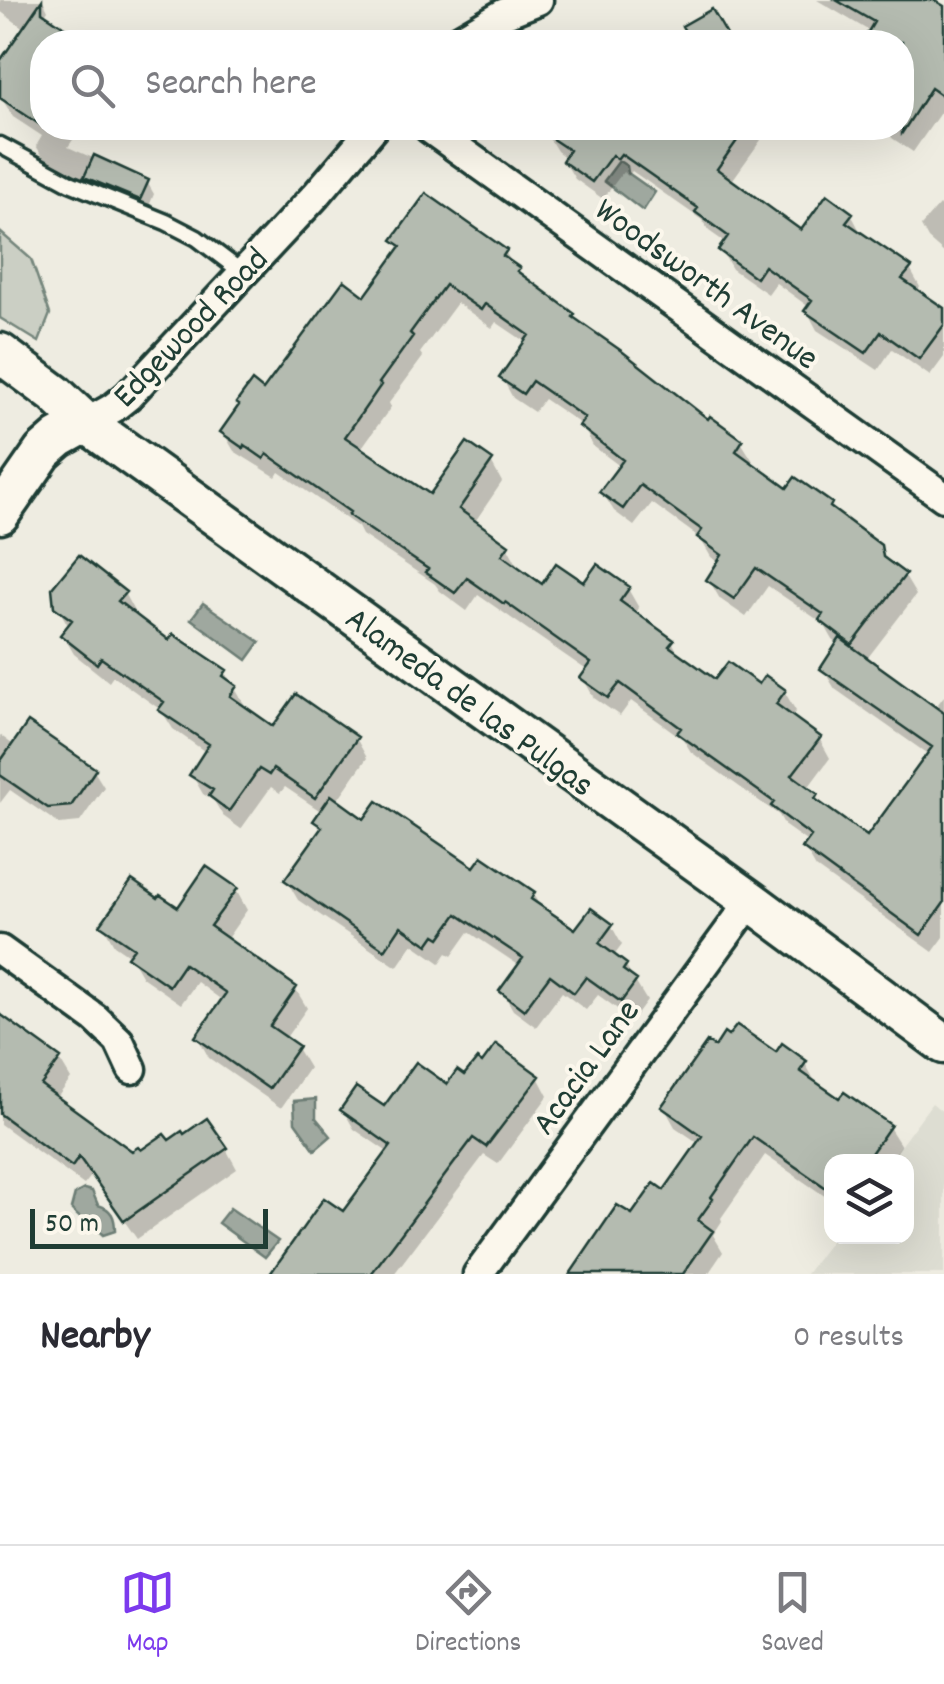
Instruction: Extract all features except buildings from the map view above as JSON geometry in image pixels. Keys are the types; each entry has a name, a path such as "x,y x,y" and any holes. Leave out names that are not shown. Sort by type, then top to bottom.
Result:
{"main road":[{"name":"Alameda de las Pulgas","path":"0,353 86,422 750,902 940,1032"},
{"name":"Edgewood Road","path":"0,514 43,452 86,422"}],"street":[{"path":"476,30 538,0"},
{"name":"Edgewood Road","path":"86,422 128,396 363,140"},
{"name":"Woodsworth Avenue","path":"445,140 944,497"},
{"name":"Acacia Lane","path":"478,1274 750,902"},
{"path":"0,950 96,1019 119,1042 132,1069"}],"lane":[{"path":"0,144 70,183 197,238 242,273"}],"shaded area":[{"path":"619,161 627,166 628,173 655,192 643,211 604,181"},
{"path":"0,232 31,259 50,314 39,342 0,318"},
{"path":"203,603 260,642 247,660 191,619"},
{"path":"316,1099 316,1118 331,1136 315,1150 295,1122 294,1101"},
{"path":"932,1103 944,1113 944,1274 806,1274 829,1244 914,1244 914,1154 894,1154"},
{"path":"84,1189 92,1191 98,1205 112,1214 115,1231 103,1235 71,1209 75,1194"},
{"path":"230,1208 278,1241 265,1257 218,1223"}]}
